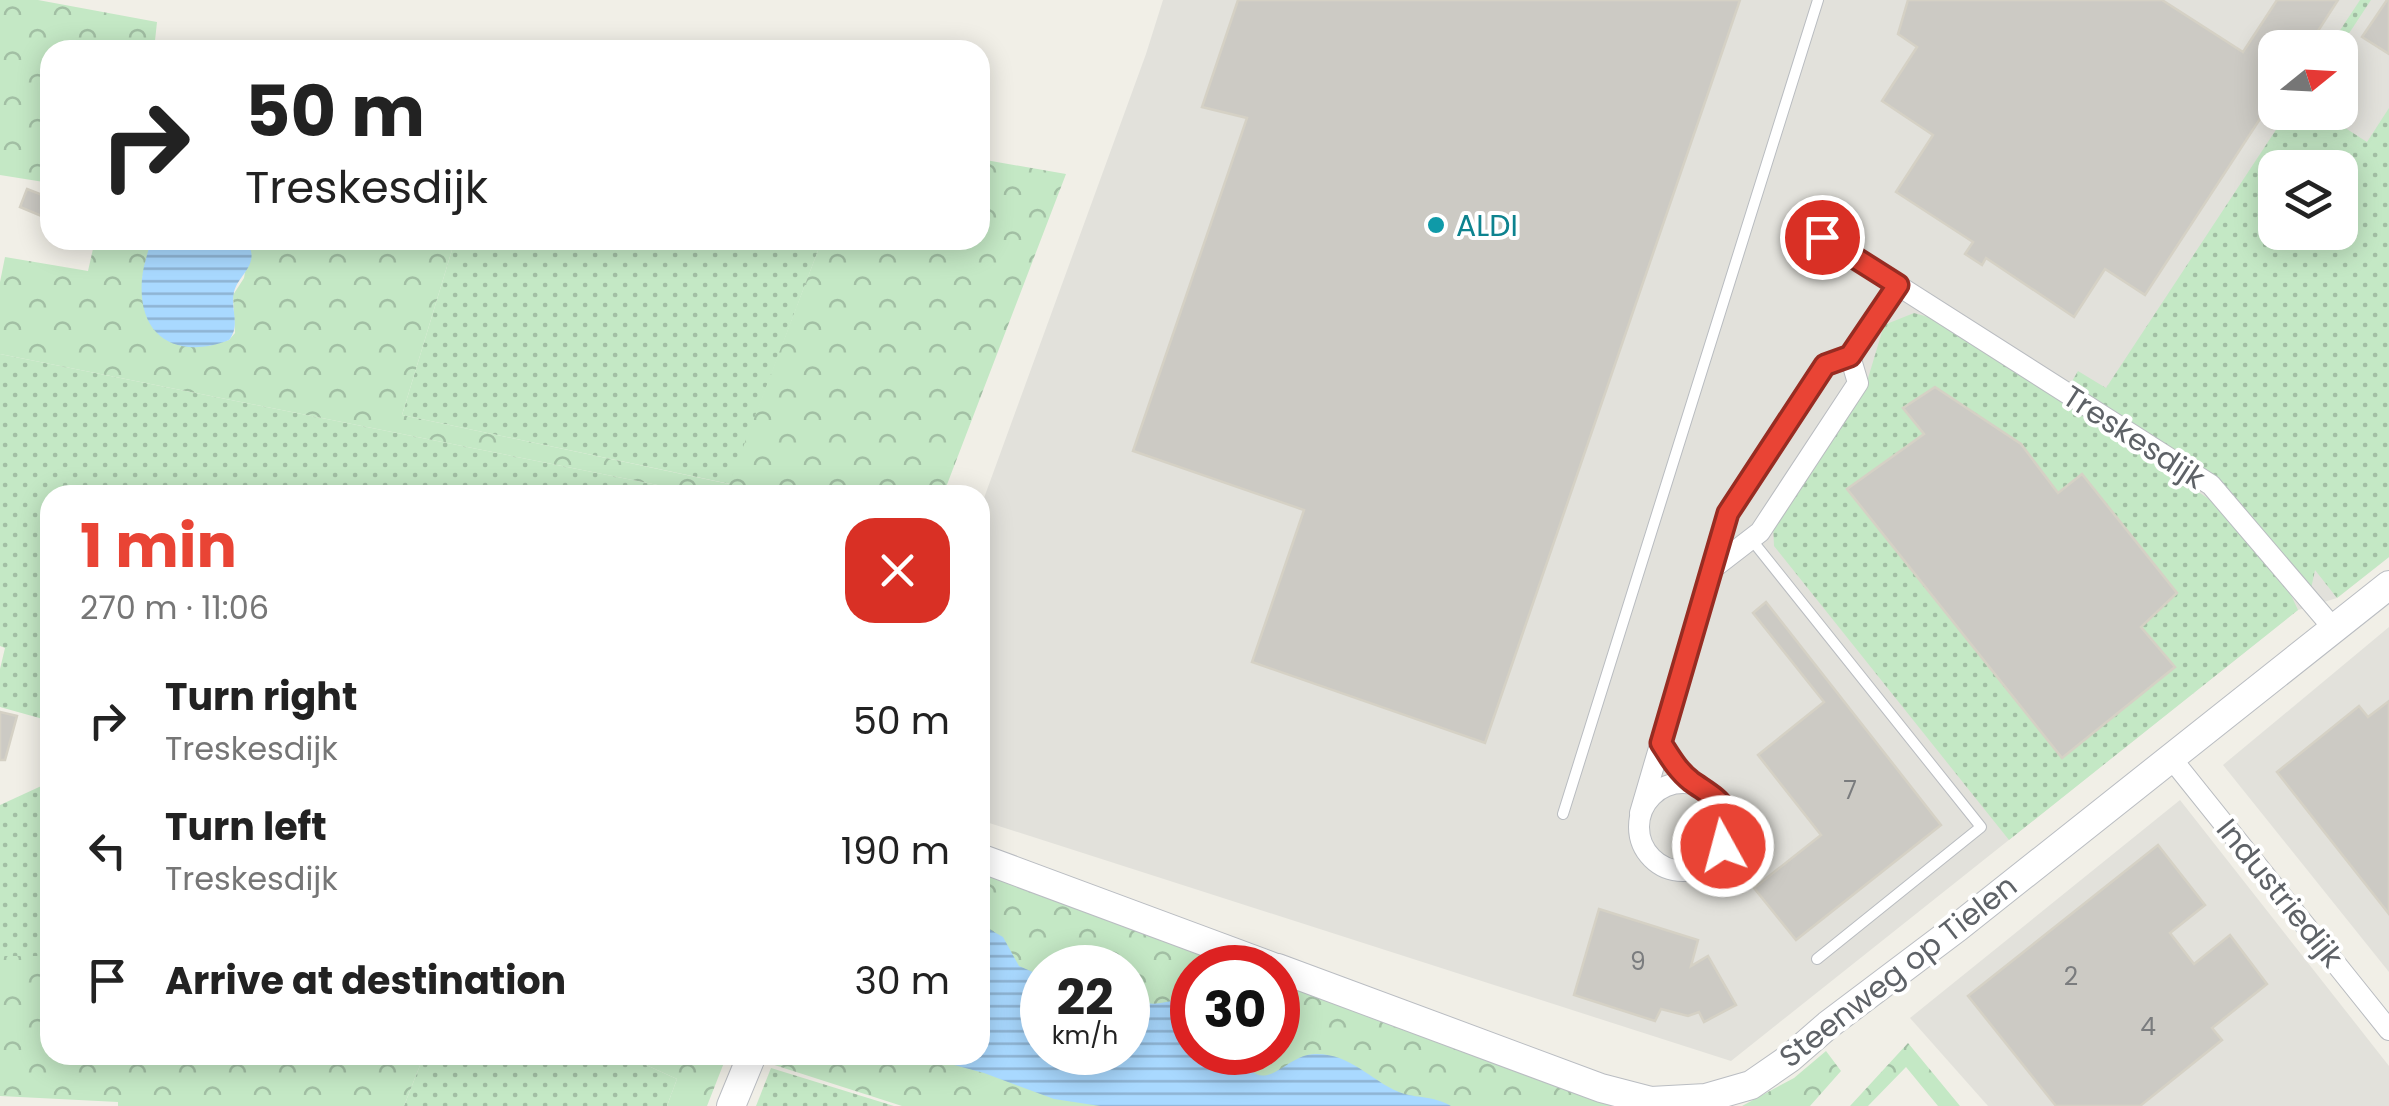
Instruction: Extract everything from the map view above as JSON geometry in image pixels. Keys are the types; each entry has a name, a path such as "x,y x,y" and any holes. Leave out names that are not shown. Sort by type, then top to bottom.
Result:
{"street":[{"name":"Treskesdijk","path":"1822,237 2211,485 2334,629"},
{"path":"1661,743 1675,766 1716,796 1727,820 1723,846 1706,865 1680,871 1656,862 1640,840 1640,813 1728,513 1825,365 1850,356 1898,285"},
{"path":"1712,569 1760,532 1858,382 1850,356"},
{"name":"Steenweg op Tielen","path":"1300,977 1601,1088 1651,1102 1706,1098 1751,1084 1790,1058 2389,585"},
{"name":"Industriedijk","path":"2171,758 2389,1030"},
{"path":"1640,813 1656,791 1667,785 1694,783"},
{"name":"Steenweg op Tielen","path":"990,862 1215,945"},
{"path":"731,1106 748,1065"}],"lane":[{"path":"1563,814 1818,0"},
{"path":"1751,539 1981,827 1818,959"}],"shaded area":[{"path":"1163,0 2389,0 2389,557 2337,598 2298,610 1731,1061 990,823 990,485"},
{"path":"2389,627 2389,972 2223,765"},
{"path":"2180,800 2389,1066 2389,1106 1988,1106 1910,1018"}],"green space":[{"path":"0,0 38,0 157,22 155,40 40,40 40,181 0,175"},
{"path":"2360,0 2371,0 2351,30 2340,30"},
{"path":"2389,108 2389,557 2337,598 2315,570 2311,589 2230,492 2185,457 2071,383 2078,371 2106,388 2258,157 2258,250 2358,250 2358,150 2263,150 2276,130 2348,130 2367,142"},
{"path":"990,161 1066,174 947,485 658,485 0,354 0,282 5,257 88,271 93,250 149,250 142,280 208,346 229,340 235,333 233,295 244,278 249,250 452,250 402,415 729,484 818,250 990,250"},
{"path":"452,250 818,250 730,484 402,415"},
{"path":"1914,313 1939,320 2218,505 2291,595 2298,610 2009,840 1774,546 1773,524 1866,385 1884,325"},
{"path":"0,354 658,485 40,485 40,718 0,707 0,669 5,648 0,646"},
{"path":"40,787 40,956 0,956 0,805"},
{"path":"990,864 1186,945 1170,945 1170,1075 1300,1075 1300,989 1621,1106 902,1106 775,1065 990,1065"},
{"path":"0,956 40,956 40,1065 420,1065 404,1106 118,1106 118,1102 0,1096"},
{"path":"1908,1043 1960,1106 1938,1106 1906,1067 1868,1106 1850,1106"},
{"path":"1826,1051 1841,1071 1810,1106 1742,1106 1794,1078"},
{"path":"420,1065 646,1065 677,1079 667,1106 404,1106"},
{"path":"646,1065 723,1065 707,1106 667,1106 677,1079"},
{"path":"771,1068 894,1106 756,1106"}],"water":[{"path":"149,250 250,250 252,256 234,292 232,334 229,340 210,346 178,345 154,330 142,299"},
{"path":"990,930 1003,937 1020,966 1020,1075 1150,1075 1150,1004 1170,1002 1170,1075 1300,1075 1300,1058 1327,1055 1349,1062 1399,1092 1451,1106 1100,1106 1054,1099 954,1065 990,1065"}],"building":[{"name":"ALDI","path":"1238,0 1740,0 1485,743 1252,662 1304,510 1133,451 1247,118 1202,107"},
{"path":"1908,0 2162,0 2243,52 2277,0 2338,0 2319,30 2258,30 2258,122 2145,295 2105,269 2074,317 1986,258 1982,265 1965,254 1973,242 1896,192 1933,135 1882,101 1917,47 1898,34"},
{"path":"2389,0 2389,54 2362,37"},
{"path":"27,189 40,194 40,215 20,207"},
{"path":"1935,387 2021,444 2058,493 2082,474 2177,593 2141,627 2175,667 2062,758 1847,489 1924,434 1903,408"},
{"path":"1766,602 1941,825 1796,940 1754,888 1821,835 1758,755 1824,702 1753,613"},
{"path":"2389,701 2389,914 2277,772 2359,706 2368,717"},
{"path":"0,712 17,716 5,760 0,760"},
{"path":"2158,845 2205,905 2170,933 2194,964 2230,935 2267,984 2212,1028 2222,1040 2140,1106 2056,1106 1968,996"},
{"path":"1599,909 1698,940 1691,966 1708,956 1736,1005 1704,1022 1699,1012 1688,1016 1661,1009 1655,1021 1574,995"}],"place":[{"name":"ALDI","path":"1436,225"}],"route":[{"path":"1723,846 1727,833 1724,807 1716,796 1675,766 1661,743 1728,513 1825,365 1850,356 1898,285 1822,237"}]}
